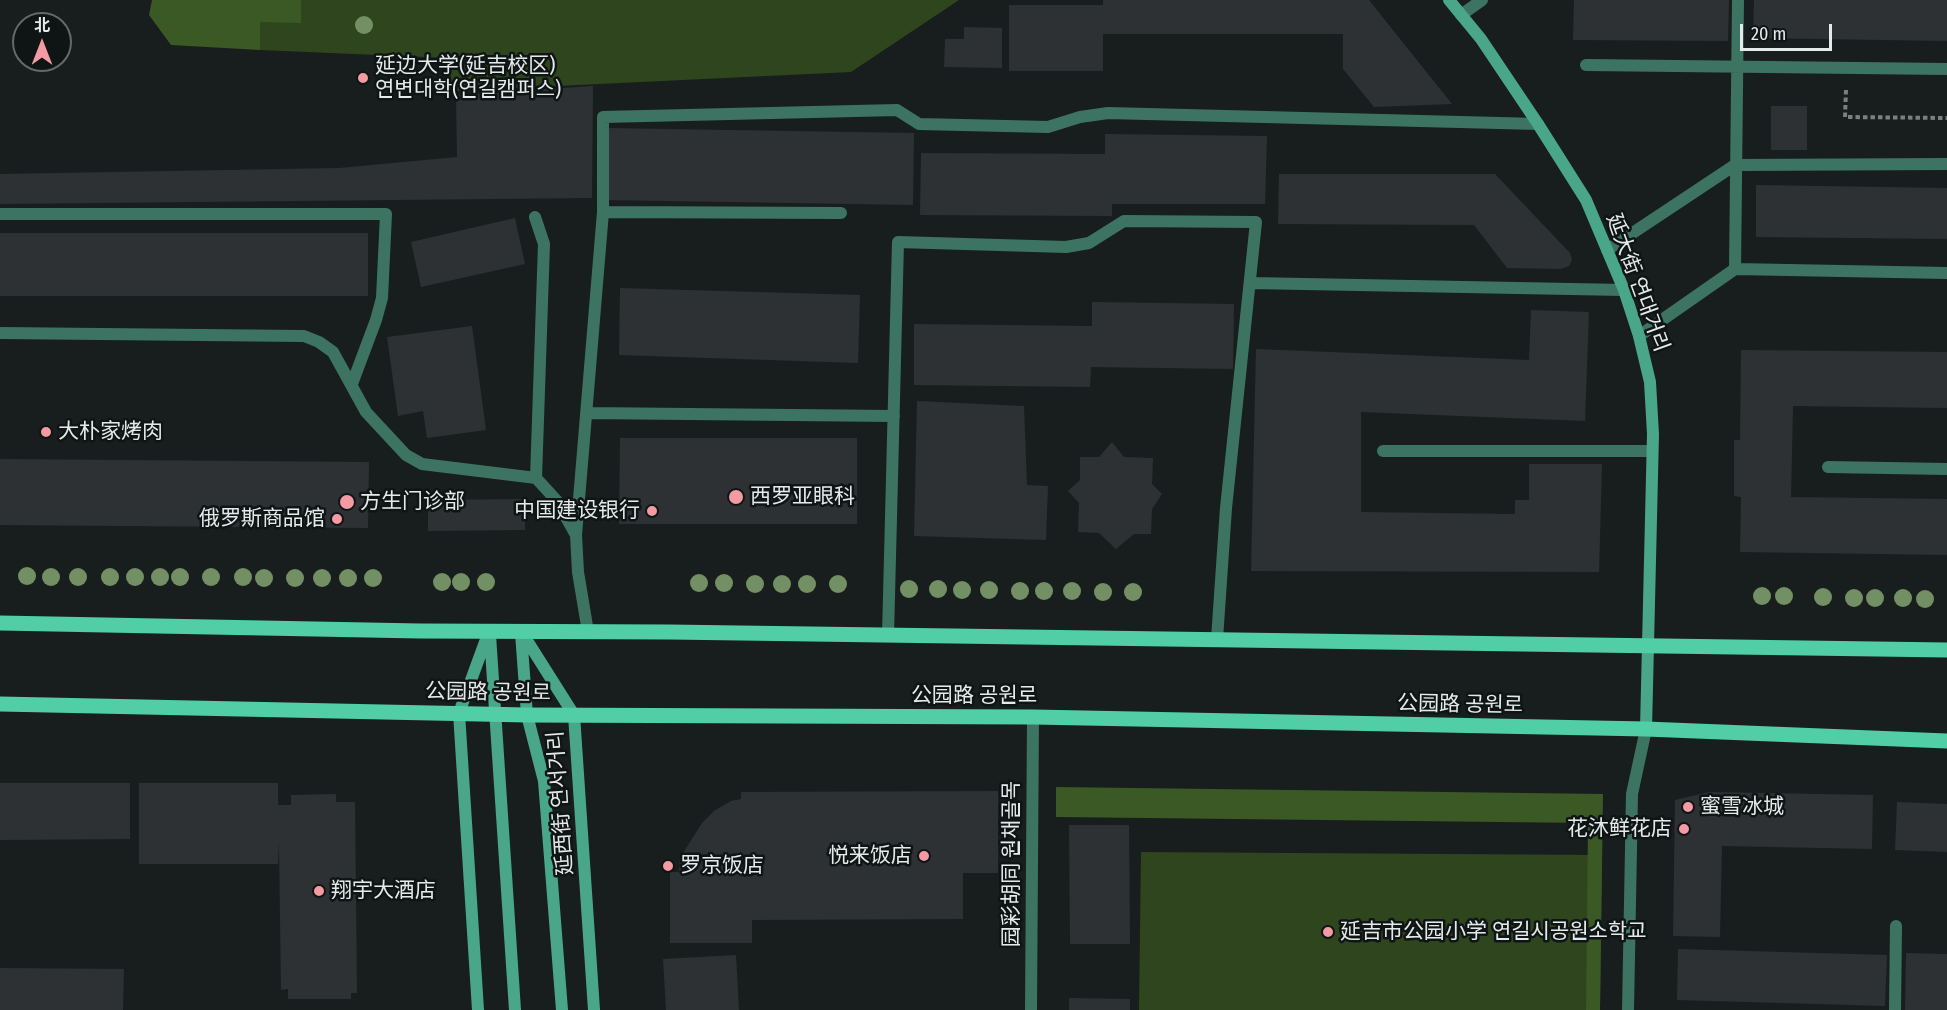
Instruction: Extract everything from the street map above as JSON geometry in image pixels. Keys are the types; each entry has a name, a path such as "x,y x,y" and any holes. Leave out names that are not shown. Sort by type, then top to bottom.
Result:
{"main road":[{"name":"延大街 연대거리","path":"1449,0 1481,39 1586,200 1624,290 1639,336 1650,382 1652,451 1646,729"},
{"path":"0,623 1947,650"},
{"path":"478,1010 459,713 489,631"},
{"path":"489,631 515,1010"},
{"name":"延西街 연서거리","path":"521,631 527,715 544,781 562,1010"},
{"name":"延西街 연서거리","path":"521,631 574,715 594,1010"},
{"name":"公园路 공원로","path":"0,704 527,715 1033,717 1646,729 1947,741"}],"street":[{"path":"1461,15 1482,0"},
{"path":"1735,269 1738,0"},
{"path":"1586,65 1947,69"},
{"path":"588,632 578,572 576,535 603,212 603,117 897,110 919,124 1048,127 1080,117 1108,113 1538,124"},
{"path":"1607,250 1735,165 1947,164"},
{"path":"603,212 841,213"},
{"path":"0,214 386,214 382,298 352,384"},
{"path":"536,217 544,244 536,478"},
{"path":"888,635 898,242 1066,247 1089,243 1124,221 1256,222 1226,508 1217,639"},
{"path":"1639,336 1735,269 1947,273"},
{"path":"1251,283 1624,290"},
{"path":"0,333 304,336 319,342 333,352 366,412 406,455 422,464 536,478 557,501 576,535"},
{"path":"586,412 894,416"},
{"path":"1383,451 1652,451"},
{"path":"1828,467 1947,469"},
{"name":"园彩胡同 원채골목","path":"1031,1010 1033,717"},
{"path":"1628,1010 1632,794 1646,729"},
{"path":"1895,1010 1896,926"}],"path":[{"path":"1846,68 1845,117 1947,118"}],"green space":[{"path":"152,0 301,0 301,23 260,22 260,50 171,45 149,15"},
{"path":"211,0 959,0 851,72 452,91 448,58 260,50 260,22"},
{"path":"1056,787 1603,794 1600,1010 1586,1010 1588,823 1056,817"},
{"name":"延吉市公园小学 연길시공원소학교","path":"1141,852 1602,855 1600,1010 1139,1010"}],"building":[{"path":"1103,0 1369,0 1452,104 1374,107 1343,69 1343,34 1103,34 1103,71 1009,71 1009,5 1103,5"},
{"path":"1574,0 1729,0 1728,41 1573,40"},
{"path":"1754,0 1947,0 1947,41 1753,38"},
{"path":"964,27 1002,28 1002,68 944,67 945,39 964,39"},
{"path":"593,86 592,198 0,204 0,174 339,168 457,157 456,95"},
{"path":"1771,106 1807,106 1807,150 1771,150"},
{"path":"607,128 914,133 913,205 606,200"},
{"path":"1105,134 1267,136 1265,204 1112,204 1112,216 920,215 921,153 1105,154"},
{"path":"1279,174 1495,174 1570,253 1572,260 1569,266 1561,269 1507,268 1474,225 1278,224"},
{"path":"1756,185 1947,188 1947,239 1756,237"},
{"path":"515,218 525,264 421,287 411,242"},
{"path":"0,233 368,233 368,296 0,296"},
{"path":"620,288 860,295 858,363 619,355"},
{"path":"1092,302 1234,304 1233,369 1091,367 1090,387 914,385 914,324 1092,326"},
{"path":"1531,310 1589,312 1585,421 1361,412 1361,512 1515,514 1515,500 1529,500 1529,464 1602,464 1599,572 1251,571 1256,349 1529,360"},
{"path":"472,326 486,430 427,438 423,411 398,416 387,337"},
{"path":"1741,350 1947,352 1947,408 1793,406 1791,497 1947,499 1947,555 1740,552 1741,497 1734,496 1734,440 1740,440"},
{"path":"917,401 1024,406 1027,485 1048,486 1046,540 914,536"},
{"path":"620,438 857,438 857,524 619,524"},
{"path":"1112,442 1124,457 1153,458 1152,484 1162,494 1152,509 1151,534 1134,534 1116,549 1099,533 1078,532 1079,503 1068,491 1080,480 1080,457 1099,457"},
{"path":"0,459 369,462 368,528 0,525"},
{"path":"525,499 525,530 428,531 428,500"},
{"path":"0,783 130,783 130,839 0,840"},
{"path":"139,783 278,783 278,805 291,805 291,795 336,794 336,802 355,802 357,993 351,993 351,999 288,999 288,989 281,990 279,843 278,864 139,864"},
{"path":"998,791 998,873 963,873 963,919 752,920 752,943 670,943 670,872 679,872 680,858 702,823 714,811 731,801 741,799 741,792"},
{"path":"1709,792 1873,795 1872,849 1722,846 1720,937 1673,936 1675,800"},
{"path":"1897,802 1947,804 1947,852 1895,850"},
{"path":"1069,825 1129,825 1130,944 1070,944"},
{"path":"1678,949 1887,955 1885,1006 1677,1000"},
{"path":"1906,953 1947,954 1947,1010 1905,1010"},
{"path":"736,955 739,1010 666,1010 663,959"},
{"path":"0,968 124,969 123,1010 0,1010"},
{"path":"1069,998 1130,999 1130,1010 1069,1010"}],"place":[{"name":"延边大学(延吉校区) 연변대학(연길캠퍼스)","path":"363,78"},
{"name":"大朴家烤肉","path":"46,432"},
{"name":"西罗亚眼科","path":"736,497"},
{"name":"方生门诊部","path":"347,502"},
{"name":"中国建设银行","path":"652,511"},
{"name":"俄罗斯商品馆","path":"337,519"},
{"name":"蜜雪冰城","path":"1688,807"},
{"name":"花沐鲜花店","path":"1684,829"},
{"name":"悦来饭店","path":"924,856"},
{"name":"罗京饭店","path":"668,866"},
{"name":"翔宇大酒店","path":"319,891"},
{"name":"延吉市公园小学 연길시공원소학교","path":"1328,932"}]}
